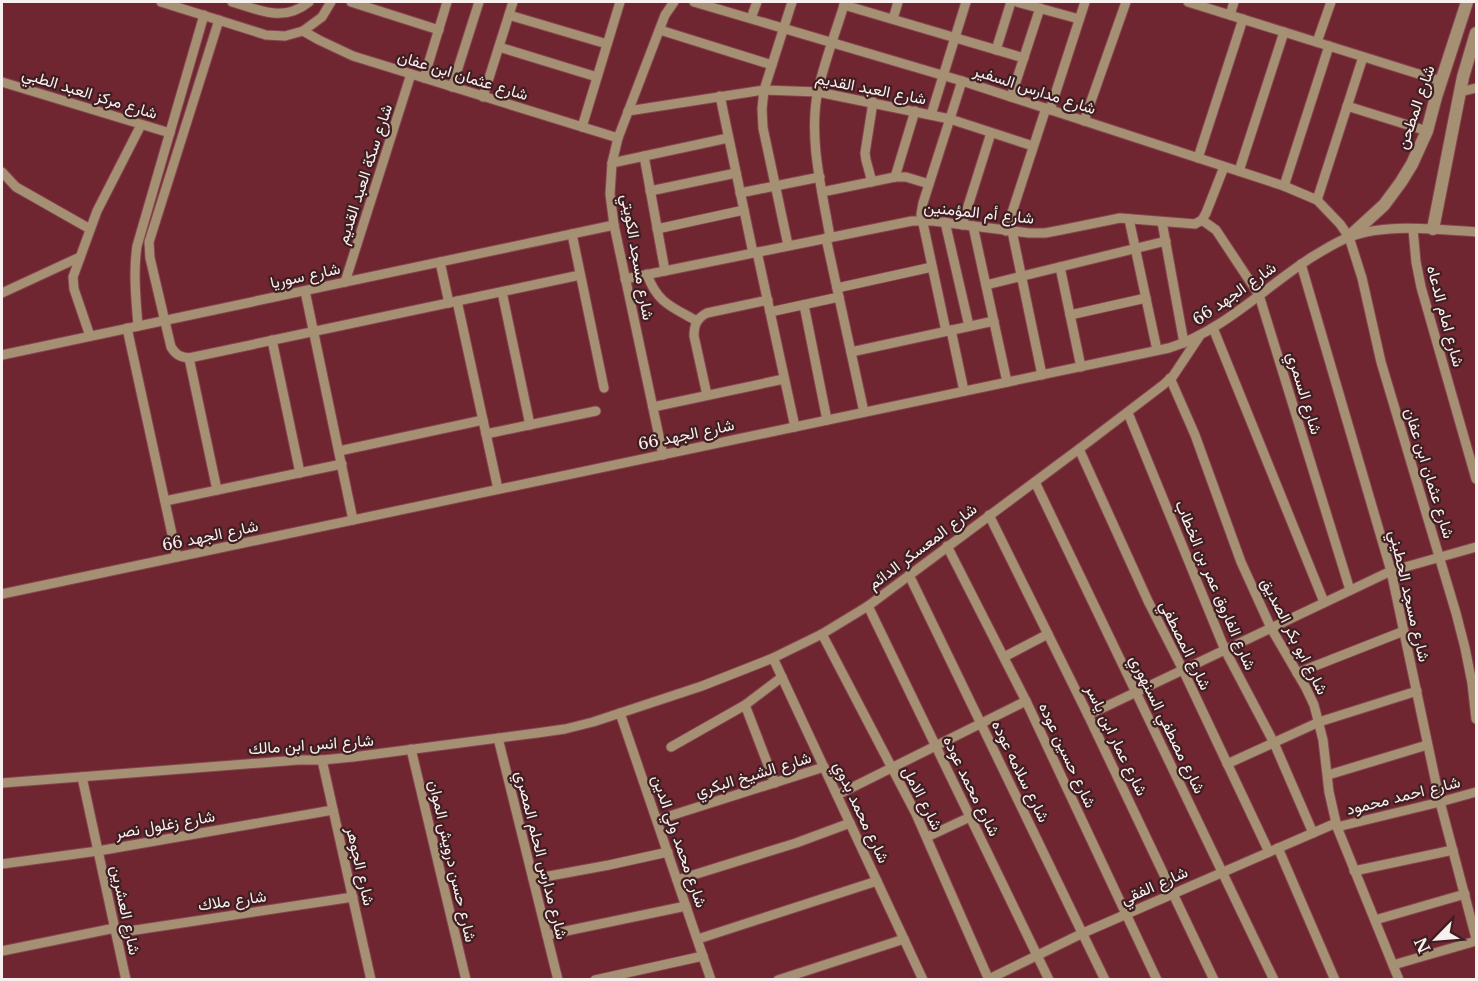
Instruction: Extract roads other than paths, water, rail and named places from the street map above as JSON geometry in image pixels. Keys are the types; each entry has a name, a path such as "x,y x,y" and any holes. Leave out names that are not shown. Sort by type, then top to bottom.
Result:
{"street":[{"path":"161,2 266,35 285,36 303,30 322,16 331,2"},
{"path":"232,2 269,14 286,14 309,2"},
{"path":"351,2 372,5 439,30"},
{"path":"424,78 447,2"},
{"path":"452,87 480,2"},
{"path":"483,97 513,2"},
{"path":"582,127 620,2"},
{"name":"شارع مسجد الكويتي","path":"663,455 614,225 610,194 612,163 618,138 665,15 673,2"},
{"name":"شارع مدارس السفير","path":"694,2 962,81 1284,186 1317,200 1349,237"},
{"path":"751,18 757,2"},
{"path":"788,246 763,128 762,109 764,90 792,2"},
{"path":"893,19 898,2"},
{"path":"930,114 966,2"},
{"path":"996,50 1011,2"},
{"path":"1017,2 1080,19"},
{"path":"1042,375 1022,276 1009,231 1033,146 1085,2"},
{"path":"1084,121 1126,2"},
{"path":"1188,2 1363,57 1442,76 1454,72 1463,77"},
{"path":"1230,15 1234,2"},
{"path":"1317,42 1330,2"},
{"name":"شارع المطحن","path":"1349,237 1384,205 1412,164 1427,130 1467,2"},
{"path":"864,412 838,292 816,152 815,127 818,92 844,3 1024,58"},
{"path":"1011,97 1040,8"},
{"path":"138,326 136,246 204,15"},
{"path":"509,15 607,45"},
{"path":"1198,158 1243,19"},
{"path":"219,20 148,242 171,347 175,354 189,358 580,275"},
{"name":"شارع عثمان ابن عفان","path":"303,30 353,56 618,138"},
{"path":"660,30 772,65"},
{"path":"1239,171 1284,32"},
{"path":"1433,229 1463,77 1476,33"},
{"path":"1284,186 1329,46"},
{"path":"499,47 597,77"},
{"path":"1317,200 1363,57"},
{"name":"شارع سكة العبد القديم","path":"345,282 411,74"},
{"path":"962,81 921,208 921,220 964,391"},
{"name":"شارع مركز العبد الطبي","path":"2,82 170,133"},
{"path":"1436,97 1445,102 1476,88"},
{"name":"شارع العبد القديم","path":"628,111 764,90 818,92 950,119 1033,146"},
{"path":"720,96 740,194 768,300 795,427"},
{"path":"872,182 865,153 873,102"},
{"path":"1347,106 1427,130"},
{"path":"896,177 915,111"},
{"path":"90,336 73,277 97,211 141,124"},
{"path":"962,225 992,133"},
{"path":"612,163 728,138"},
{"path":"644,156 665,271"},
{"path":"1202,220 1224,166"},
{"path":"2,172 16,187 90,228"},
{"path":"650,191 736,173"},
{"path":"740,194 820,177"},
{"path":"822,192 896,177 906,177 929,184"},
{"path":"657,229 744,210"},
{"name":"شارع أم المؤمنين","path":"625,279 921,220 1045,233 1110,219 1195,224 1202,220"},
{"path":"1130,219 1157,350"},
{"name":"شارع السمري","path":"1202,220 1216,230 1258,295 1350,590"},
{"path":"945,222 969,326"},
{"path":"1162,222 1184,343"},
{"name":"شارع سوريا","path":"2,355 614,225"},
{"path":"973,226 1007,382"},
{"name":"شارع الجهد 66","path":"2,594 1157,350 1199,337 1301,264 1349,237 1380,231 1413,229 1476,232"},
{"name":"شارع امام الدعاه","path":"1413,229 1421,287 1476,479"},
{"path":"572,234 604,388"},
{"name":"شارع عثمان ابن عفان","path":"1349,237 1362,278 1381,362 1440,556 1465,648 1476,718"},
{"path":"986,285 1166,241"},
{"path":"2,291 80,257"},
{"path":"440,262 453,302 498,489"},
{"name":"شارع مسجد الحطيني","path":"1301,264 1391,571 1440,802 1476,939"},
{"path":"770,312 804,305 838,292 932,267"},
{"path":"1060,267 1081,366"},
{"path":"647,274 652,288 660,299 697,321"},
{"path":"304,291 353,520"},
{"path":"502,292 530,425"},
{"path":"1070,315 1146,298"},
{"path":"707,395 694,336 697,321 707,313 768,300"},
{"path":"804,305 827,420"},
{"path":"851,352 994,321"},
{"path":"127,328 177,557"},
{"path":"1213,328 1324,602"},
{"name":"شارع المعسكر الدائم","path":"620,713 702,686 773,658 822,634 868,606 1128,413 1170,378 1199,337"},
{"path":"272,340 300,473"},
{"path":"189,358 217,490"},
{"path":"653,407 784,378"},
{"name":"شارع ابو بكر الصديق","path":"1170,378 1195,435 1241,562 1271,628 1314,705 1323,740 1329,792 1336,825 1399,980"},
{"path":"486,435 596,411"},
{"name":"شارع الفاروق عمر بن الخطاب","path":"1128,413 1225,650 1274,743 1312,833"},
{"path":"339,450 483,420"},
{"name":"شارع المصطفي","path":"1079,449 1148,601 1227,764 1273,850 1335,980"},
{"path":"165,501 342,464"},
{"name":"شارع مصطفي السنهوري","path":"1035,482 1274,980"},
{"name":"شارع عمار ابن ياسر","path":"989,515 1088,715 1214,980"},
{"name":"شارع حسين عوده","path":"947,546 1026,701 1157,980"},
{"path":"1088,715 1391,571 1476,547"},
{"name":"شارع سلامه عوده","path":"909,575 1105,980"},
{"name":"شارع محمد عوده","path":"868,606 1048,980"},
{"path":"1298,673 1404,631"},
{"name":"شارع الامل","path":"822,634 927,837 988,979"},
{"path":"1004,657 1048,634"},
{"name":"شارع محمد بدوي","path":"773,658 923,980"},
{"path":"671,747 745,705 782,677"},
{"path":"1227,764 1319,722 1416,691"},
{"path":"837,795 1026,701"},
{"path":"745,705 775,783"},
{"name":"شارع انس ابن مالك","path":"2,783 322,760 565,729 620,713"},
{"name":"شارع محمد ولي الدين","path":"620,713 711,980"},
{"name":"شارع مدارس الحلم المصري","path":"498,738 558,980"},
{"path":"1328,776 1427,745"},
{"name":"شارع حسن درويش الموان","path":"411,749 465,980"},
{"name":"شارع الجوهر","path":"322,760 371,980"},
{"name":"شارع الشيخ البكري","path":"657,820 824,767"},
{"name":"شارع العشرين","path":"82,777 126,980"},
{"name":"شارع احمد محمود","path":"1336,825 1476,792"},
{"name":"شارع زغلول نصر","path":"2,864 333,810"},
{"path":"927,837 970,817"},
{"path":"677,880 796,843 850,823"},
{"name":"شارع الفقي","path":"988,979 1083,933 1312,833 1336,825"},
{"path":"1354,871 1453,850"},
{"path":"533,879 668,852"},
{"path":"698,939 877,881"},
{"path":"1375,920 1465,894"},
{"name":"شارع ملاك","path":"2,951 115,930 353,897"},
{"path":"547,935 686,906"},
{"path":"778,980 904,939"},
{"path":"1393,965 1476,939"},
{"path":"595,980 703,956"}]}
